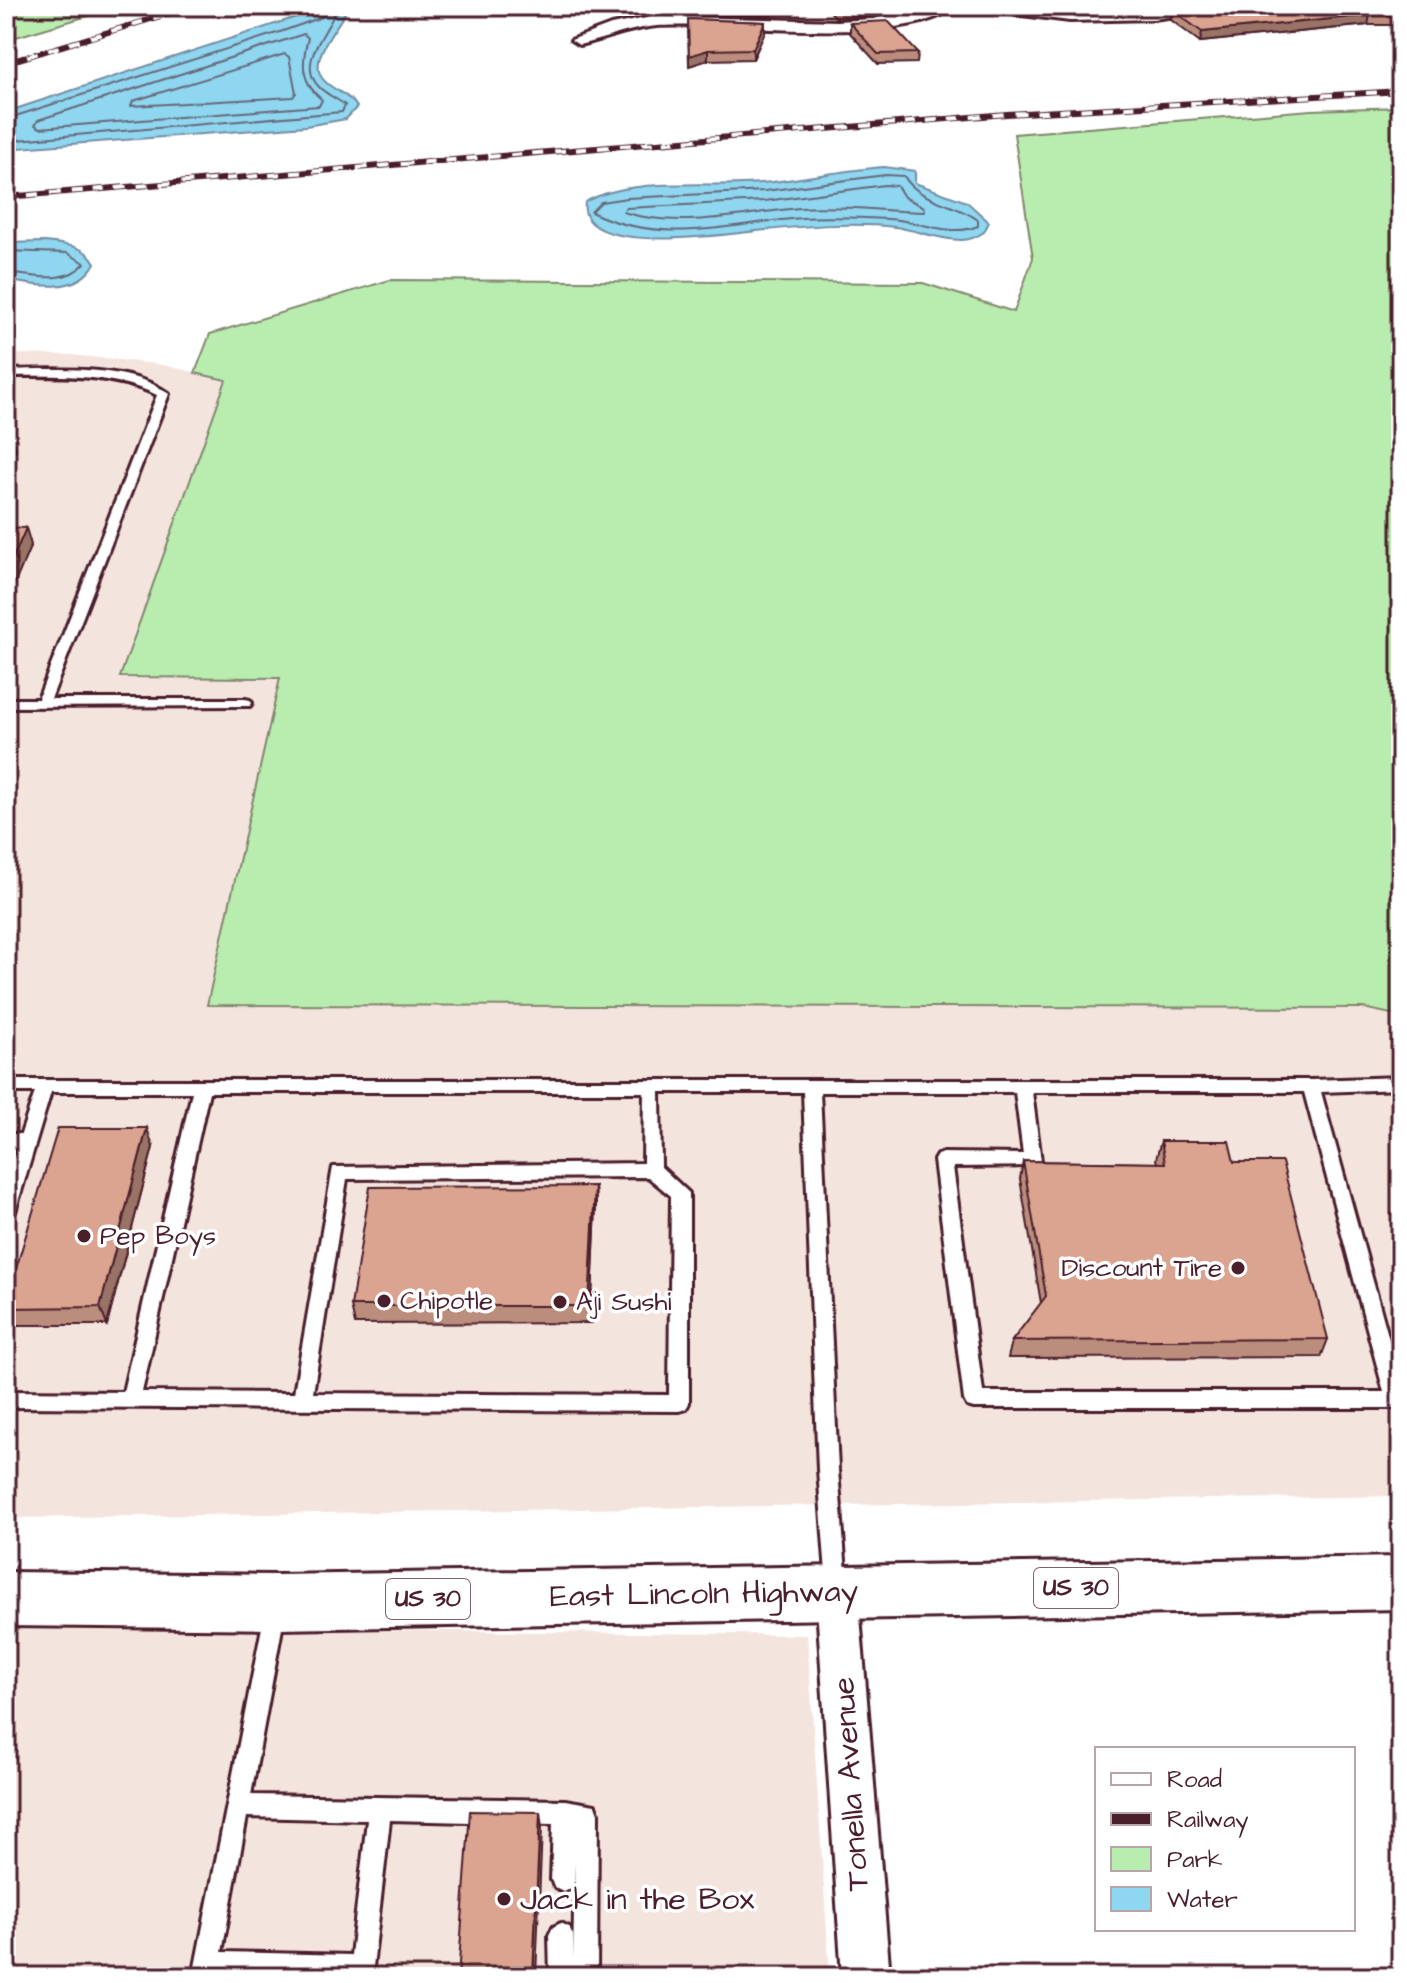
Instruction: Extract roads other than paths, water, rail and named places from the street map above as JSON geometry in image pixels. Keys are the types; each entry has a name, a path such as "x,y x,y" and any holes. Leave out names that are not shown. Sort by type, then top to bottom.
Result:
{"main road":[{"name":"East Lincoln Highway","path":"6,1599 277,1602 1401,1583"}],"street":[{"path":"579,40 655,21 713,20 854,29 893,24 946,6"},
{"path":"990,6 1070,16 1153,14 1214,6"},
{"name":"Tonella Avenue","path":"837,1592 866,1977"}],"lane":[{"path":"6,373 103,377 146,385 163,394 43,703"},
{"path":"6,703 245,703"},
{"path":"6,1086 1311,1086 1401,1083"},
{"path":"131,1400 202,1085"},
{"path":"652,1085 652,1170"},
{"path":"811,1085 828,1470 837,1592"},
{"path":"1023,1085 1032,1161 943,1160 974,1400 1396,1400 1311,1086"},
{"path":"6,1212 45,1086"},
{"path":"6,1141 28,1141"},
{"path":"6,1399 131,1400 302,1401 679,1403 680,1193 652,1170 339,1172 302,1401"},
{"path":"277,1602 206,1970 361,1967 380,1809"},
{"path":"237,1806 587,1813 585,1977"},
{"path":"563,1880 565,1811"},
{"path":"561,1935 562,1977"}],"water":[{"path":"330,6 344,6 345,13 325,44 319,70 325,82 357,107 346,119 306,126 6,149 6,112"},
{"path":"884,167 915,171 915,183 967,202 989,222 984,232 970,239 953,240 895,227 847,225 692,237 630,237 605,231 589,220 585,202 604,194 647,186 762,183"},
{"path":"45,242 80,249 95,263 88,273 67,284 43,286 6,280 6,243"}],"railway":[{"path":"6,63 194,6"},
{"path":"6,197 1007,114 1401,91"}],"place":[{"name":"Pep Boys","path":"84,1236"},
{"name":"Discount Tire","path":"1238,1268"},
{"name":"Chipotle","path":"384,1301"},
{"name":"Aji Sushi","path":"560,1302"},
{"name":"Jack in the Box","path":"504,1899"}]}
